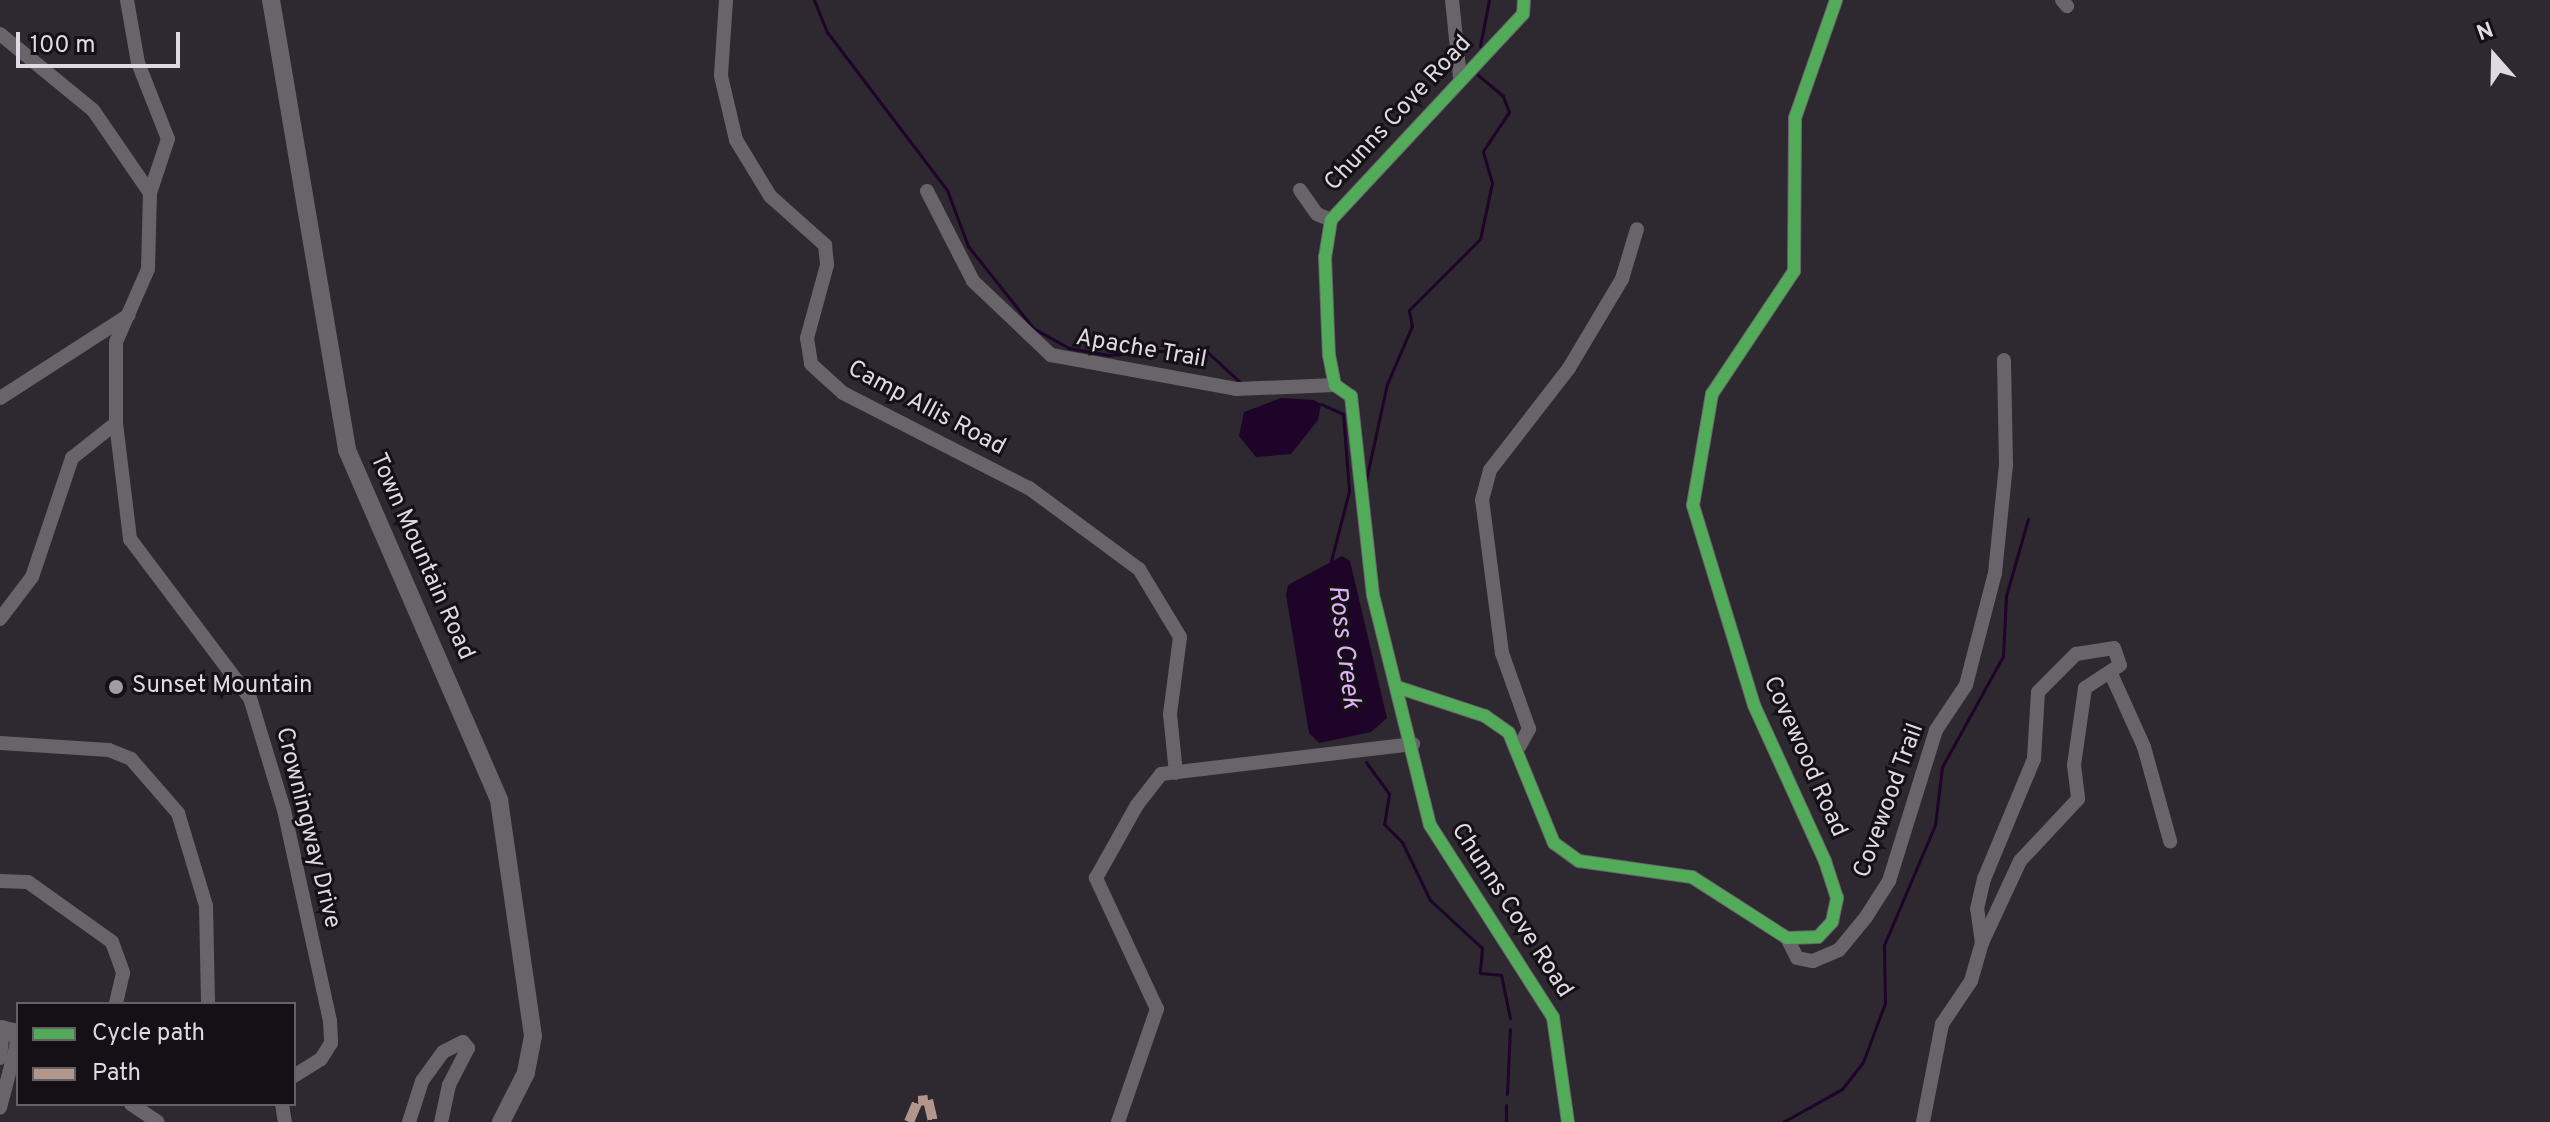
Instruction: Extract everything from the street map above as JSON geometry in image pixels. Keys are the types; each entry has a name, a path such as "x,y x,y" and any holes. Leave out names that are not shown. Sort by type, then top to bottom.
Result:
{"main road":[{"name":"Town Mountain Road","path":"271,0 347,450 499,800 533,1036 526,1073 501,1122"}],"street":[{"path":"0,619 32,577 72,458 116,423 111,375 129,315 148,269 150,193 168,139 138,63 127,0"},
{"name":"Camp Allis Road","path":"726,0 721,76 736,140 770,196 825,245 827,265 807,338 811,364 843,393 1040,495 1139,569 1180,637 1170,714 1176,773"},
{"name":"Chunns Cove Road","path":"1452,0 1460,78"},
{"name":"Chunns Cove Road","path":"1524,0 1523,14 1460,78 1331,220 1325,257 1335,385 1351,396 1365,553 1438,843 1553,1017 1568,1122"},
{"name":"Covewood Road","path":"1787,938 1818,937 1837,898 1754,705 1693,505 1712,394 1794,271 1795,118 1836,0"},
{"path":"0,34 93,110 150,193"},
{"path":"1300,190 1317,214 1331,220"},
{"name":"Apache Trail","path":"927,191 973,281 1051,355 1236,389 1335,385"},
{"path":"1519,747 1529,729 1502,653 1482,500 1490,470 1569,368 1622,279 1637,229"},
{"path":"0,398 129,315"},
{"name":"Covewood Trail","path":"1787,938 1797,958 1813,961 1839,950 1866,917 1889,881 1936,730 1966,685 1995,573 2006,465 2004,360"},
{"name":"Crowningway Drive","path":"116,423 130,539 250,698 284,810 330,1021 331,1043 321,1059 296,1075"},
{"path":"1923,1122 1942,1024 1971,981 1982,943 2020,861 2078,799 2074,765 2085,688 2112,676 2120,665 2114,648 2076,654 2038,692 2034,759 1984,879 1982,943"},
{"path":"2112,676 2144,747 2170,841"},
{"path":"1397,687 1485,716 1519,747 1554,843 1579,861 1692,877 1787,938"},
{"path":"0,743 109,750 131,759 178,813 206,906 202,981 207,1002"},
{"path":"1118,1122 1157,1009 1096,878 1137,805 1161,774 1413,744"},
{"path":"0,881 28,882 112,942 123,973 116,1002"},
{"path":"0,1058 1,1027 13,1030 16,1040"},
{"path":"409,1122 422,1081 443,1052 463,1042 468,1048 449,1085 441,1122"},
{"path":"0,1108 16,1047"},
{"path":"134,1106 158,1122"}],"water":[{"path":"1281,398 1314,400 1321,404 1318,420 1291,454 1256,457 1239,436 1244,412"},
{"path":"1342,556 1350,561 1387,718 1371,732 1319,743 1309,733 1286,595 1288,585"}],"waterway":[{"path":"814,0 827,32 947,190 968,246 1033,328 1069,348 1108,355 1203,348 1242,384"},
{"path":"1480,46 1489,0"},
{"path":"1366,480 1387,384 1412,326 1409,310 1480,239 1492,183 1483,151 1509,112 1503,96 1478,75"},
{"path":"1321,404 1343,414 1349,491 1331,561"},
{"path":"1783,1122 1842,1089 1863,1062 1885,1003 1884,945 1935,825 1942,767 2003,656 2006,596 2028,519"},
{"name":"Ross Creek","path":"1366,762 1389,794 1384,824 1402,842 1430,900 1482,948 1480,973 1501,975 1510,1018"},
{"name":"Ross Creek","path":"1507,1094 1510,1029"},
{"name":"Ross Creek","path":"1506,1105 1506,1122"}],"marked path":[{"path":"909,1122 918,1101 928,1100 933,1122"}],"cycle path":[{"path":"1524,0 1523,14 1331,220 1325,257 1329,355 1335,385 1351,396 1373,595 1430,825 1553,1017 1568,1122"},
{"path":"1397,687 1485,716 1509,733 1554,843 1579,861 1692,877 1787,938 1818,937 1832,922 1837,898 1825,861 1754,705 1693,505 1712,394 1794,271 1795,118 1836,0"}],"place":[{"name":"Sunset Mountain","path":"116,687"}]}
